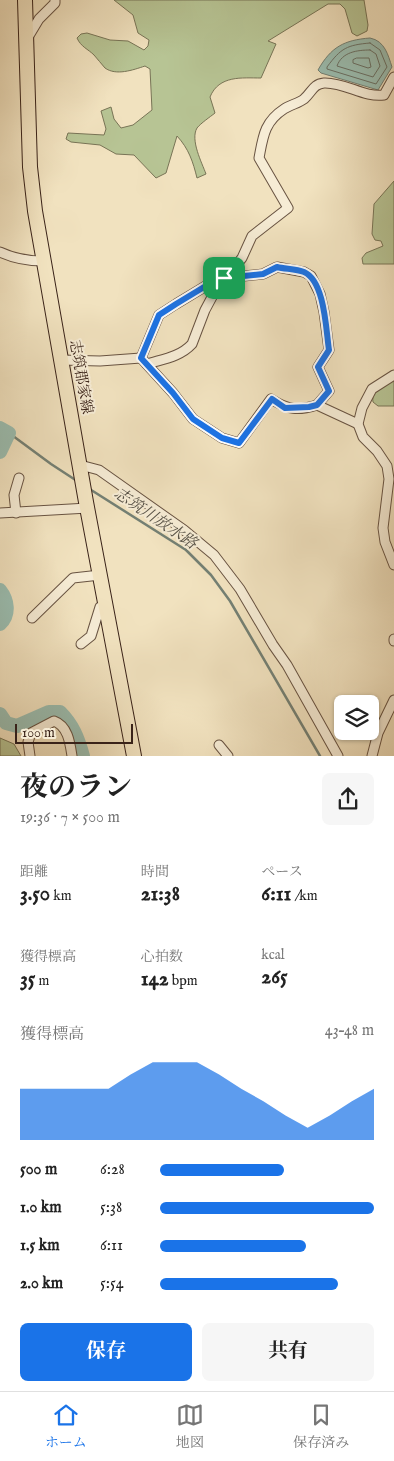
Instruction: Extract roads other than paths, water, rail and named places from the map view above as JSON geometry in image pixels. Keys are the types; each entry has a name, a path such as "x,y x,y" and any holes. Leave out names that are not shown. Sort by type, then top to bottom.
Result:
{"main road":[{"name":"志筑郡家線","path":"25,0 30,167 43,261 134,756"}],"street":[{"path":"27,39 39,19 55,3 55,0"},
{"path":"61,360 144,361 177,355 188,348 192,344 205,310 220,282 242,258 252,236 288,208 259,158 267,124 271,118 304,99 315,86 324,83 335,84 374,96 384,95 394,77"},
{"path":"0,252 19,260 43,261"},
{"path":"277,267 304,272 311,276 320,294 329,350 318,367 329,391 317,405 309,407 285,408 272,399 239,443 222,438 193,419 173,393 144,361 159,315 209,284 224,278 263,274 277,267"},
{"path":"394,374 372,389 362,408 358,424 363,437 377,451 387,466 389,479 382,528 394,565"},
{"path":"317,405 358,424"},
{"path":"80,465 99,470 184,530 214,555 240,589 287,665 338,756"},
{"path":"16,513 14,495 19,478"},
{"path":"0,513 87,505"},
{"path":"32,618 73,578 100,575"},
{"path":"81,644 91,636 100,607 106,604"},
{"path":"372,756 378,734 394,700"},
{"path":"30,756 28,742 31,733 54,721 58,722 69,736 72,756"},
{"path":"219,745 228,756"}],"water":[{"path":"370,38 382,45 392,67 378,90 321,73 318,70 333,50 339,46"}],"waterway":[{"path":"0,428 9,433 0,452"},
{"name":"志筑川放水路","path":"9,433 77,481"},
{"name":"志筑川放水路","path":"88,488 186,550 211,575 230,601 320,756"},
{"path":"0,590 5,598 7,607 7,612 0,624"},
{"path":"0,714 6,723 17,726 49,712 60,712 74,732 83,756"}]}
